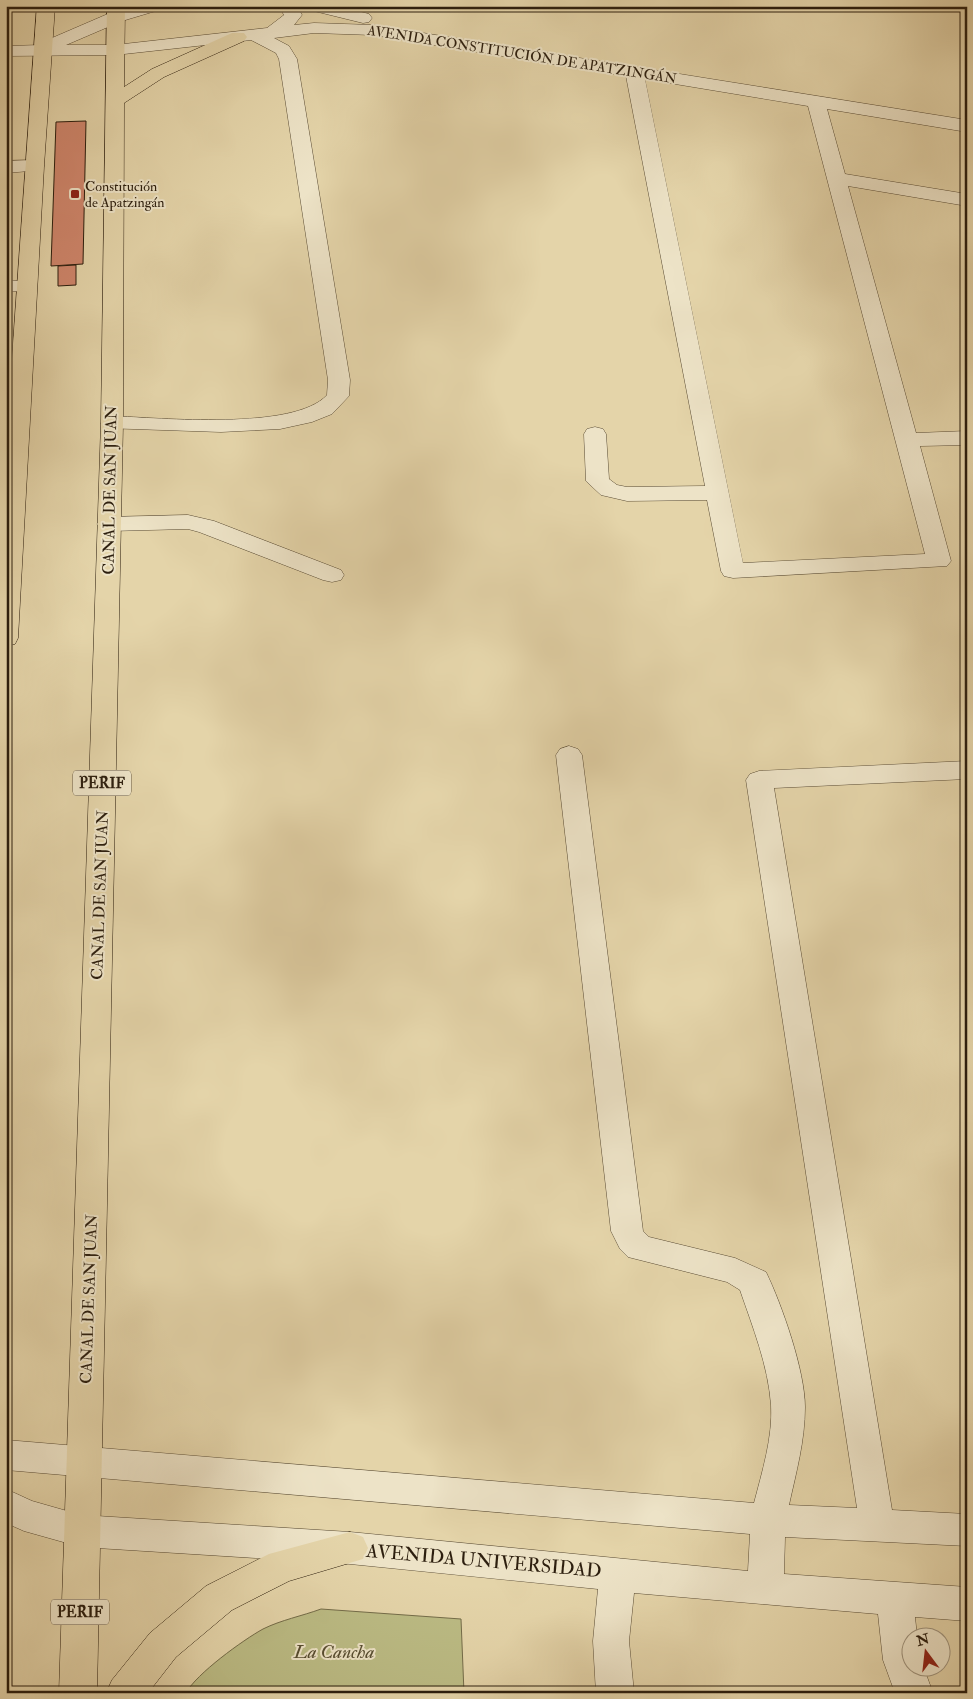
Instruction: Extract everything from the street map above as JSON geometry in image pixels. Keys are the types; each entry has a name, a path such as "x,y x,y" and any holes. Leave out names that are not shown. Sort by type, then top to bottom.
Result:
{"main road":[{"path":"6,638 17,286 34,166 46,6"},
{"name":"CANAL DE SAN JUAN","path":"78,1693 112,423 116,11"},
{"path":"114,102 158,73 255,34"},
{"path":"125,1693 163,1645 219,1598 282,1566 350,1548"}],"street":[{"path":"43,49 116,11 153,6"},
{"path":"255,34 286,23 292,15 288,6"},
{"name":"AVENIDA CONSTITUCIÓN DE APATZINGÁN","path":"316,6 967,117"},
{"name":"AVENIDA CONSTITUCIÓN DE APATZINGÁN","path":"343,6 376,16"},
{"path":"283,50 294,39 314,28 376,16"},
{"name":"AVENIDA CONSTITUCIÓN DE APATZINGÁN","path":"6,50 115,50 314,28 373,30 967,126"},
{"path":"112,423 238,425 297,419 326,409 338,396 339,380 288,59 283,50 255,34"},
{"path":"634,71 733,571 939,561 816,101"},
{"path":"6,167 34,166"},
{"path":"837,178 967,200"},
{"path":"595,434 598,482 609,490 627,494 718,493"},
{"path":"906,440 967,438"},
{"path":"108,524 188,522 206,526 332,574"},
{"path":"569,755 627,1231 631,1240 639,1248 735,1271 754,1282 759,1290 781,1360 788,1406 784,1450 768,1520 765,1588"},
{"path":"877,1525 759,780 967,770"},
{"path":"6,1455 768,1520 967,1530"},
{"name":"AVENIDA UNIVERSIDAD","path":"6,1505 24,1515 81,1531 350,1548 765,1588 967,1604"},
{"path":"615,1693 612,1641 618,1573"},
{"path":"894,1599 902,1660 914,1693"}],"green space":[{"name":"La Cancha","path":"321,1609 461,1619 464,1693 186,1693 191,1685 209,1667 254,1634 277,1623"}],"building":[{"path":"86,121 83,264 51,266 56,122"},
{"path":"76,265 76,285 58,286 58,266"}],"place":[{"name":"Constitución de Apatzingán","path":"75,194"}]}
